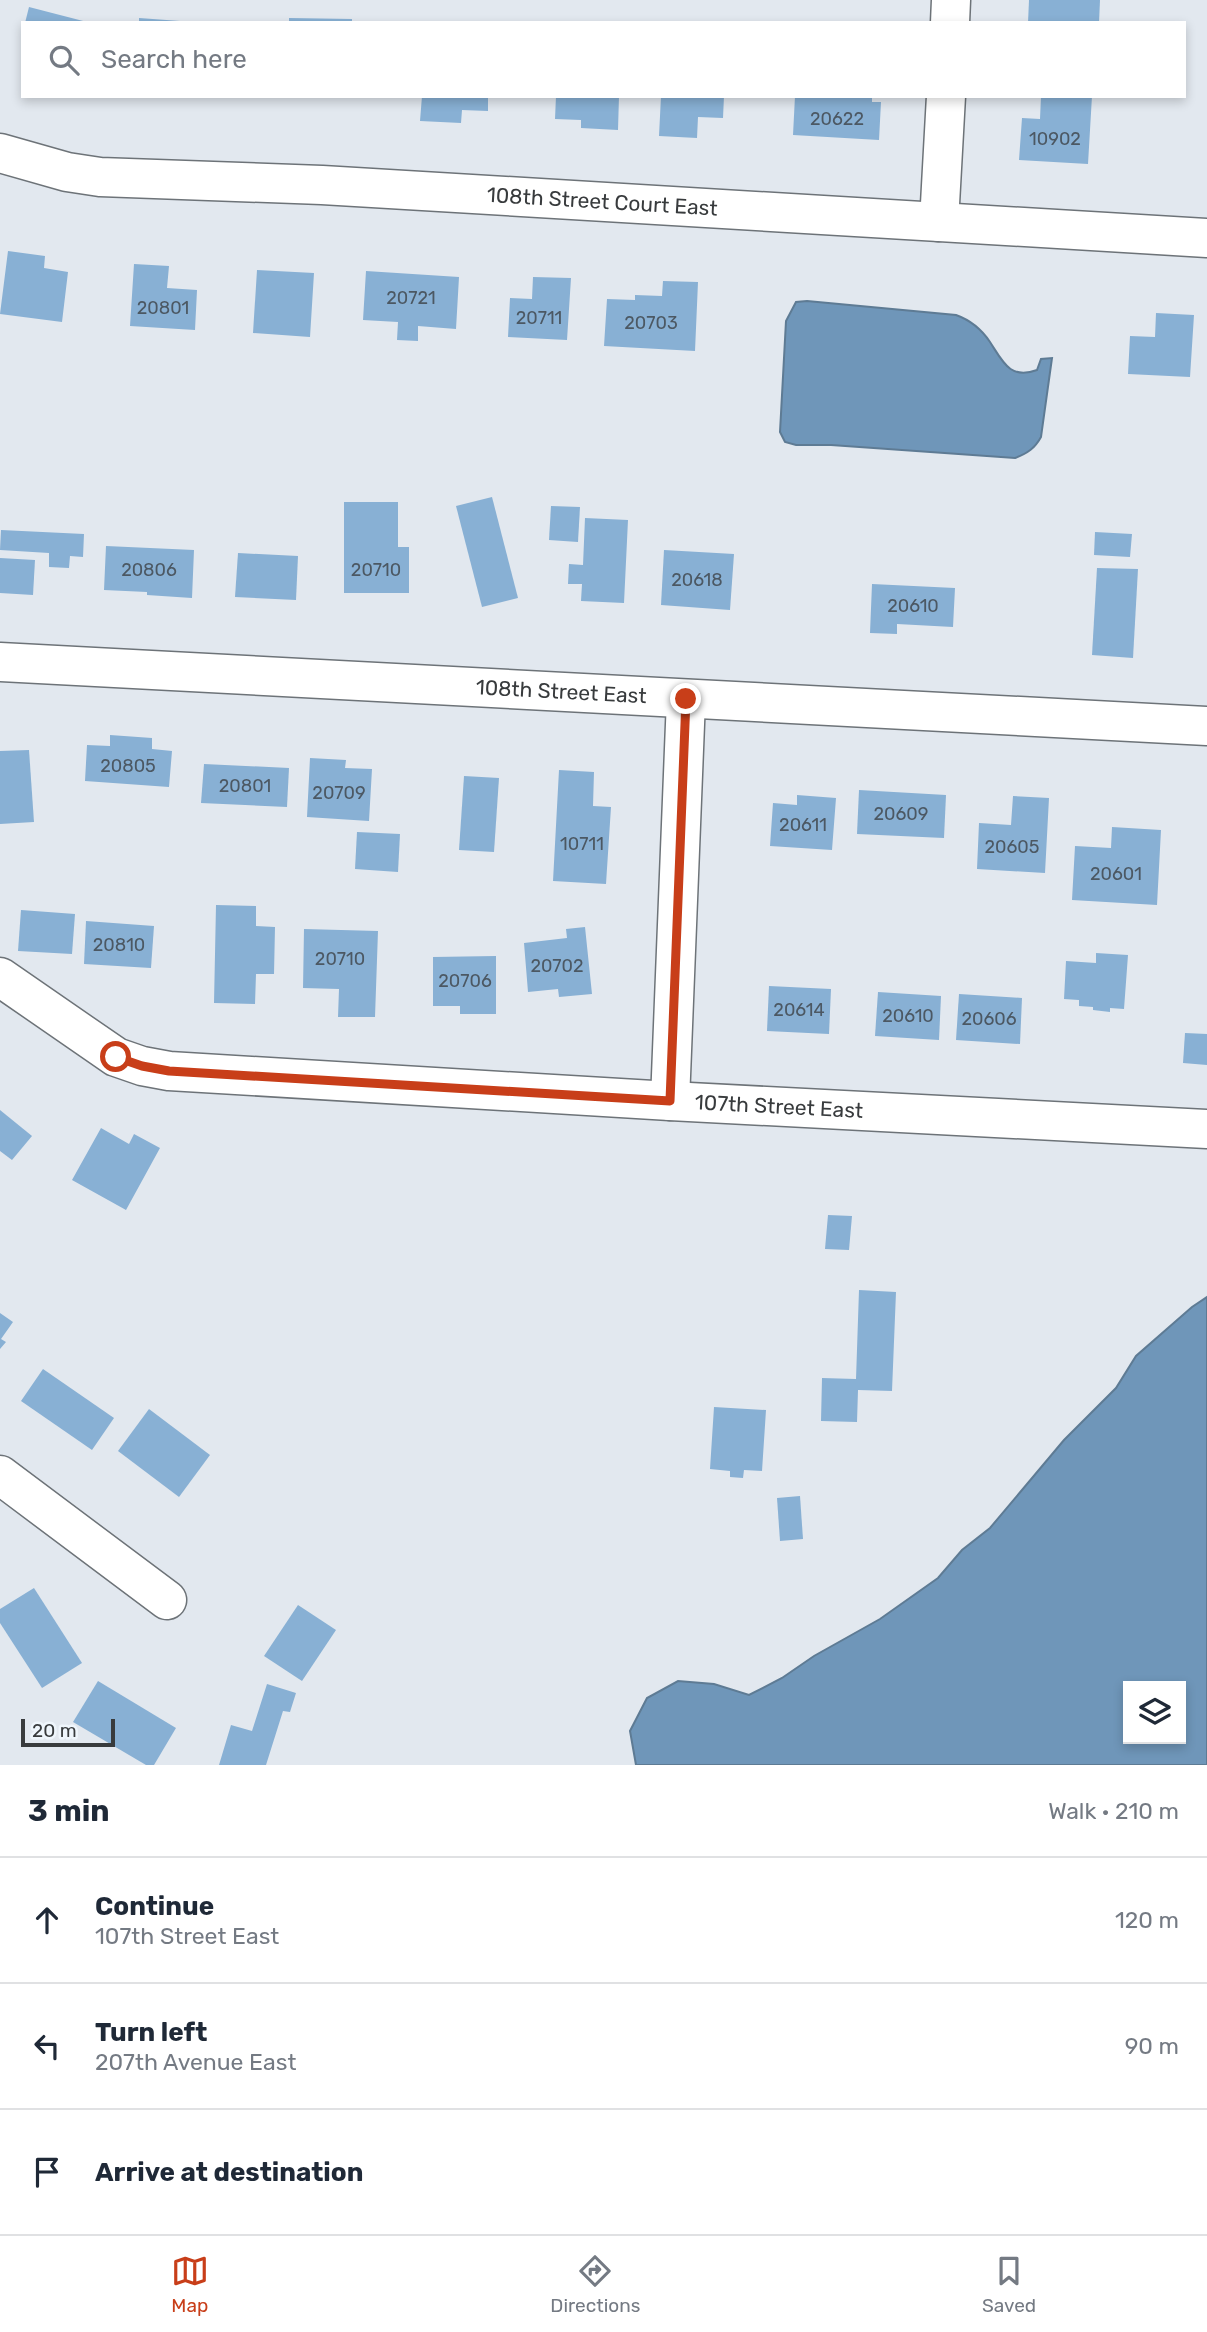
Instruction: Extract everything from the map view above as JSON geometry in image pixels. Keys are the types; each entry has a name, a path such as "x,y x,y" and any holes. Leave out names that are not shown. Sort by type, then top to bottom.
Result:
{"street":[{"path":"950,21 951,0"},
{"path":"939,222 946,98"},
{"name":"108th Street Court East","path":"0,153 67,172 100,177 336,186 1207,238"},
{"name":"108th Street East","path":"0,662 1207,726"},
{"path":"670,1101 686,699"},
{"name":"107th Street East","path":"0,977 116,1057 169,1071 1207,1129"},
{"path":"0,1475 167,1600"}],"water":[{"path":"796,302 956,315 979,330 1003,362 1020,373 1037,370 1041,359 1052,358 1041,437 1031,450 1015,458 796,445 785,442 780,432 786,321"},
{"path":"1207,1297 1207,1765 636,1765 630,1731 647,1698 678,1681 714,1684 749,1695 880,1619 938,1578 962,1550 990,1528 1064,1440 1116,1388 1136,1356"}],"building":[{"path":"1029,0 1100,0 1099,21 1028,21"},
{"path":"29,7 83,21 26,21"},
{"path":"139,18 180,21 139,21"},
{"path":"289,18 352,19 352,21 289,21"},
{"path":"422,98 488,98 488,111 462,110 461,123 420,121"},
{"path":"556,98 619,98 618,130 581,128 581,120 555,119"},
{"path":"661,98 724,98 723,118 698,117 697,138 659,136"},
{"path":"795,98 872,98 872,102 881,102 879,140 793,135"},
{"path":"1041,98 1092,98 1088,164 1019,160 1022,118 1040,119"},
{"path":"8,251 45,256 44,268 68,272 62,322 0,314"},
{"path":"134,264 169,266 167,288 197,290 195,330 130,326"},
{"path":"257,270 314,273 310,337 253,333"},
{"path":"366,271 459,277 456,329 418,326 418,341 397,340 398,322 363,320"},
{"path":"533,277 571,278 567,340 508,337 510,298 532,299"},
{"path":"663,281 698,282 695,351 604,346 607,299 635,300 635,295 662,296"},
{"path":"1156,313 1194,315 1190,377 1128,374 1130,336 1155,337"},
{"path":"492,497 518,598 482,607 456,506"},
{"path":"344,502 398,502 398,547 409,547 409,593 344,593"},
{"path":"551,506 580,507 578,542 549,540"},
{"path":"585,518 628,520 624,603 581,601 582,584 568,584 569,564 583,565"},
{"path":"1,530 84,534 83,557 70,556 69,568 49,567 49,553 0,550"},
{"path":"1095,532 1132,534 1130,557 1094,555"},
{"path":"106,546 194,550 192,598 104,590"},
{"path":"664,550 734,554 730,610 661,605"},
{"path":"238,553 298,556 296,600 235,597"},
{"path":"0,558 35,560 33,595 0,593"},
{"path":"1097,568 1138,569 1133,658 1092,655"},
{"path":"872,584 955,588 953,627 897,624 897,634 870,633"},
{"path":"110,735 152,738 152,749 172,751 169,787 85,781 87,745 110,746"},
{"path":"29,750 34,822 0,824 0,751"},
{"path":"310,758 346,760 345,768 372,769 369,821 307,817"},
{"path":"204,764 289,768 287,807 201,803"},
{"path":"559,770 594,772 593,806 611,807 606,884 553,881"},
{"path":"464,776 499,778 494,852 459,850"},
{"path":"859,790 946,795 944,838 857,834"},
{"path":"797,795 836,798 832,850 770,846 773,803 797,805"},
{"path":"1013,796 1049,798 1045,873 977,869 979,823 1011,825"},
{"path":"1112,827 1161,830 1157,905 1072,900 1075,846 1111,848"},
{"path":"357,832 400,834 398,872 355,869"},
{"path":"216,905 256,906 256,926 275,927 274,974 256,974 255,1004 214,1003"},
{"path":"21,910 75,914 72,954 18,951"},
{"path":"86,921 154,926 151,968 84,964"},
{"path":"585,927 592,994 559,997 558,989 528,992 524,943 567,938 566,929"},
{"path":"304,929 378,931 375,1017 338,1017 339,989 303,988"},
{"path":"1096,953 1128,955 1124,1009 1110,1008 1110,1012 1093,1010 1093,1007 1079,1006 1079,1000 1064,999 1066,961 1096,963"},
{"path":"496,956 496,1014 460,1014 460,1006 433,1006 433,957"},
{"path":"769,986 831,989 829,1034 767,1031"},
{"path":"878,992 941,996 939,1040 875,1036"},
{"path":"959,994 1022,998 1020,1044 956,1040"},
{"path":"1185,1033 1207,1034 1207,1065 1183,1063"},
{"path":"0,1110 32,1136 12,1160 0,1151"},
{"path":"101,1128 129,1144 134,1134 160,1148 126,1210 72,1180"},
{"path":"828,1215 852,1216 849,1250 825,1249"},
{"path":"859,1290 896,1292 892,1391 858,1390 857,1422 821,1421 822,1378 856,1379"},
{"path":"0,1313 13,1322 1,1339 6,1342 0,1349"},
{"path":"43,1369 114,1418 92,1450 21,1401"},
{"path":"714,1407 766,1410 762,1471 744,1470 743,1478 730,1477 730,1471 710,1469"},
{"path":"149,1409 210,1455 179,1497 118,1451"},
{"path":"800,1496 803,1539 780,1541 777,1498"},
{"path":"34,1588 82,1663 42,1688 0,1623 0,1609"},
{"path":"298,1605 336,1630 302,1681 264,1656"},
{"path":"98,1681 176,1728 154,1765 146,1765 73,1722"},
{"path":"267,1684 296,1693 290,1712 283,1711 266,1765 219,1765 231,1725 252,1731"}],"route":[{"path":"116,1057 169,1071 670,1101 686,699"}]}
